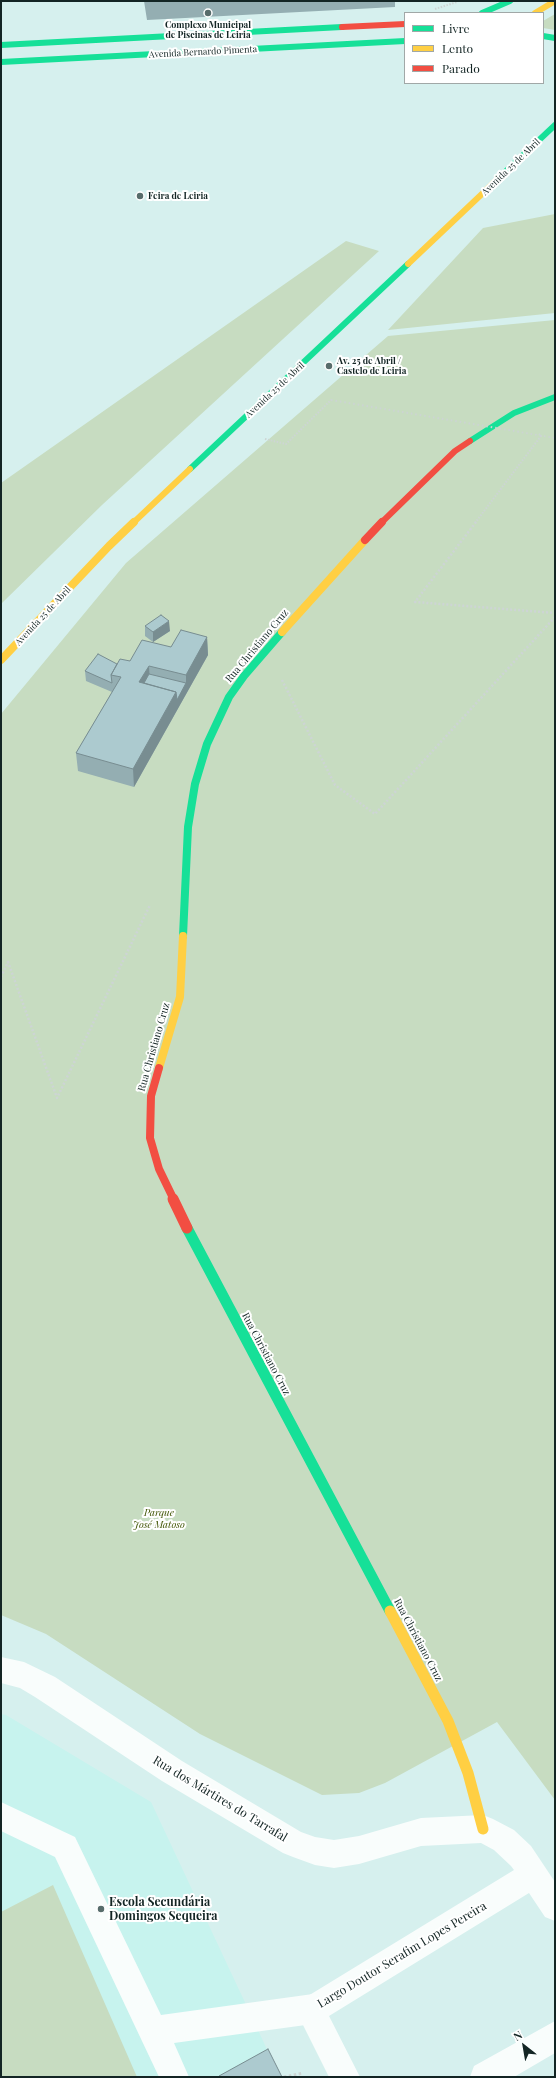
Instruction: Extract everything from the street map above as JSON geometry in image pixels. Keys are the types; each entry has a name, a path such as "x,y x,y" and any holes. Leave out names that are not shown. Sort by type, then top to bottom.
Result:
{"main road":[{"path":"484,12 510,1"},
{"path":"538,12 555,1"},
{"name":"Avenida Bernardo Pimenta","path":"1,45 404,24"},
{"path":"544,36 555,38"},
{"name":"Avenida Bernardo Pimenta","path":"1,62 404,41"},
{"name":"Avenida 25 de Abril","path":"1,660 109,546 555,125"},
{"name":"Rua Christiano Cruz","path":"483,1829 468,1774 448,1722 178,1211 159,1169 150,1138 151,1096 180,997 188,827 195,784 207,744 229,697 267,649 328,580 408,496 454,451 514,412 555,397"}],"street":[{"path":"524,408 555,394"},
{"name":"Rua dos Mártires do Tarrafal","path":"1,1670 24,1676 45,1688 178,1775 272,1832 300,1846 334,1854 359,1850 421,1832 483,1829"},
{"path":"1,1816 65,1847 174,2077"},
{"path":"483,1829 504,1840 521,1856 555,1907"},
{"name":"Largo Doutor Serafim Lopes Pereira","path":"345,2077 315,2019 314,2009 534,1874"},
{"path":"153,2031 251,2016 314,2009"},
{"path":"485,2077 555,2036"}],"path":[{"path":"435,9 459,1"},
{"path":"260,438 286,444 331,400"},
{"path":"541,436 415,602 555,613"},
{"path":"267,649 335,785 375,814 555,617"},
{"path":"1,977 8,962 57,1098 153,898"}],"shaded area":[{"name":"Escola Secundária Domingos Sequeira","path":"1,1714 6,1715 151,1802 280,2077 1,2077"}],"green space":[{"path":"555,14 555,30 544,28 544,20"},
{"path":"555,214 555,313 388,330 483,228"},
{"path":"346,241 379,251 102,505 1,604 1,483"},
{"name":"Parque José Matoso","path":"555,320 555,1800 497,1722 385,1783 359,1793 322,1795 200,1734 46,1634 1,1615 1,714 126,563 388,336"},
{"path":"53,1885 137,2077 1,2077 1,1912"}],"building":[{"path":"161,615 169,621 153,632 145,626"},
{"path":"181,630 207,637 186,675 149,666 139,682 176,692 133,769 76,753 121,677 111,675 120,659 130,661 142,640 171,647"},
{"path":"98,654 117,664 111,675 112,683 85,671"},
{"path":"149,674 186,683 177,700 176,692 144,683"},
{"path":"268,2049 282,2077 219,2076"}],"railway":[{"path":"331,400 555,438"}],"traffic: fast":[{"path":"484,12 510,1"},
{"path":"1,45 342,27"},
{"path":"544,36 555,38"},
{"path":"1,62 404,41"},
{"path":"503,174 555,125"},
{"path":"190,469 408,264"},
{"path":"470,441 514,413 555,397"},
{"path":"183,936 188,827 195,784 207,744 229,697 244,676 282,632"},
{"path":"187,1228 390,1611"}],"traffic: slow":[{"path":"537,12 555,1"},
{"path":"408,264 503,174"},
{"path":"1,660 109,546 190,469"},
{"path":"282,632 365,540"},
{"path":"159,1068 180,997 183,936"},
{"path":"390,1611 448,1721 468,1773 483,1829"}],"traffic: jam":[{"path":"342,27 404,24"},
{"path":"365,540 407,496 455,451 470,441"},
{"path":"159,1068 151,1096 150,1138 159,1169 187,1228"}],"place":[{"name":"Complexo Municipal de Piscinas de Leiria","path":"208,13"},
{"name":"Feira de Leiria","path":"140,196"},
{"name":"Av. 25 de Abril / Castelo de Leiria","path":"329,366"},
{"name":"Escola Secundária Domingos Sequeira","path":"101,1909"}]}
